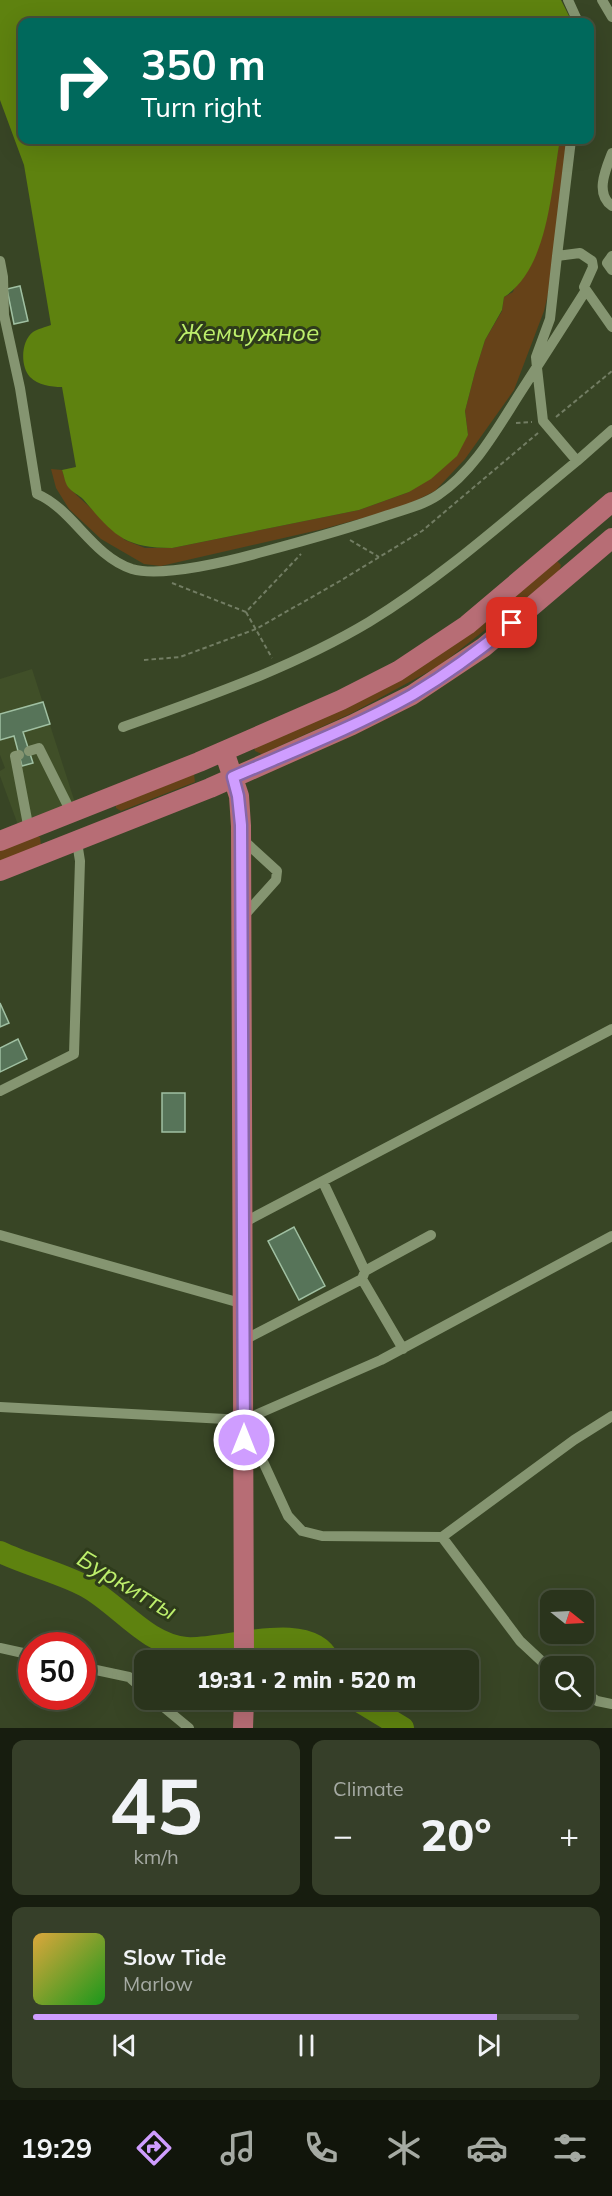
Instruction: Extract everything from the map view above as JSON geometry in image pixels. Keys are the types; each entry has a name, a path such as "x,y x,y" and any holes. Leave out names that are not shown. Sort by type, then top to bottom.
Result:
{"main road":[{"path":"0,871 233,777 352,725 412,695 484,647 575,552 612,502"},
{"path":"0,842 224,751 341,700 398,671 575,552 612,538"},
{"path":"224,751 238,796 241,838 244,1650"},
{"path":"69,815 76,842"},
{"path":"243,1728 244,1710"}],"street":[{"path":"568,0 576,18"},
{"path":"602,0 612,17"},
{"path":"571,144 550,319 536,357 545,423 577,461"},
{"path":"612,153 601,192 603,200 612,206"},
{"path":"557,256 580,253 592,261 593,267 584,287 612,327"},
{"path":"612,256 607,263 612,270"},
{"path":"0,261 3,277 4,315 20,388 37,494 57,508 97,548 124,566 142,571 191,567 245,557 337,531 413,506 438,495 468,467 501,424 586,290"},
{"path":"123,727 278,668 367,623 435,578 612,430"},
{"path":"29,830 15,756 39,748 69,815"},
{"path":"241,838 277,871 276,880 242,918"},
{"path":"0,1091 74,1054 80,861 76,842"},
{"path":"243,1223 612,1029"},
{"path":"323,1182 364,1275 403,1348"},
{"path":"244,1340 364,1275 431,1235"},
{"path":"0,1236 244,1304"},
{"path":"0,1407 244,1420 403,1348 612,1236"},
{"path":"244,1420 288,1516 302,1531 322,1536 442,1537 574,1440 612,1416"},
{"path":"442,1537 520,1641 540,1660"},
{"path":"0,1648 18,1652"},
{"path":"96,1670 129,1677 134,1681"},
{"path":"594,1699 612,1704"},
{"path":"167,1710 189,1728"}],"path":[{"path":"144,660 180,657 256,629 422,531 472,490 545,423 612,371"},
{"path":"501,424 545,423"},
{"path":"337,531 379,557"},
{"path":"246,612 318,537"},
{"path":"142,571 246,612 278,668"}],"shaded area":[{"path":"559,144 571,144 557,256 544,311 514,390 465,459 435,491 403,507 323,529 161,566 144,564 101,539 69,509 56,488 51,469 62,470 68,487 125,540 145,548 172,548 359,510 409,492 468,435 465,411 485,340 502,311 504,297 513,292 554,172"},
{"path":"557,561 561,565 559,572 439,666 352,713 262,754 255,751 254,747 345,703"},
{"path":"32,669 78,812 21,833 0,776 0,771 5,768 0,755 0,679"},
{"path":"194,774 195,782 121,811 116,808 116,805"},
{"path":"35,836 40,837 41,845 0,864 0,851"}],"water":[{"name":"Жемчужное","path":"0,0 561,0 570,18 18,18 18,144 559,144 546,226 530,267 519,284 504,297 502,310 485,340 465,411 468,435 457,456 431,479 409,492 359,510 172,548 130,542 111,530 66,483 62,470 76,467 62,387 53,387 33,380 23,360 24,347 29,336 51,325 24,165 0,100"}],"building":[{"path":"20,286 28,321 14,324 7,289"},
{"path":"43,702 50,724 23,732 33,763 22,766 14,736 0,740 0,714"},
{"path":"0,1003 9,1023 0,1027"},
{"path":"18,1039 27,1059 0,1072 0,1048"},
{"path":"162,1093 185,1093 185,1132 162,1132"},
{"path":"294,1227 325,1286 299,1300 268,1241"}],"waterway":[{"name":"Буркитты","path":"0,1552 85,1586 145,1631 171,1645 202,1648 264,1639 285,1639 303,1641 321,1650"},
{"name":"Буркитты","path":"373,1710 403,1728"}],"route":[{"path":"244,1440 241,825 238,796 233,777 352,725 412,695 484,647 512,623"}]}
